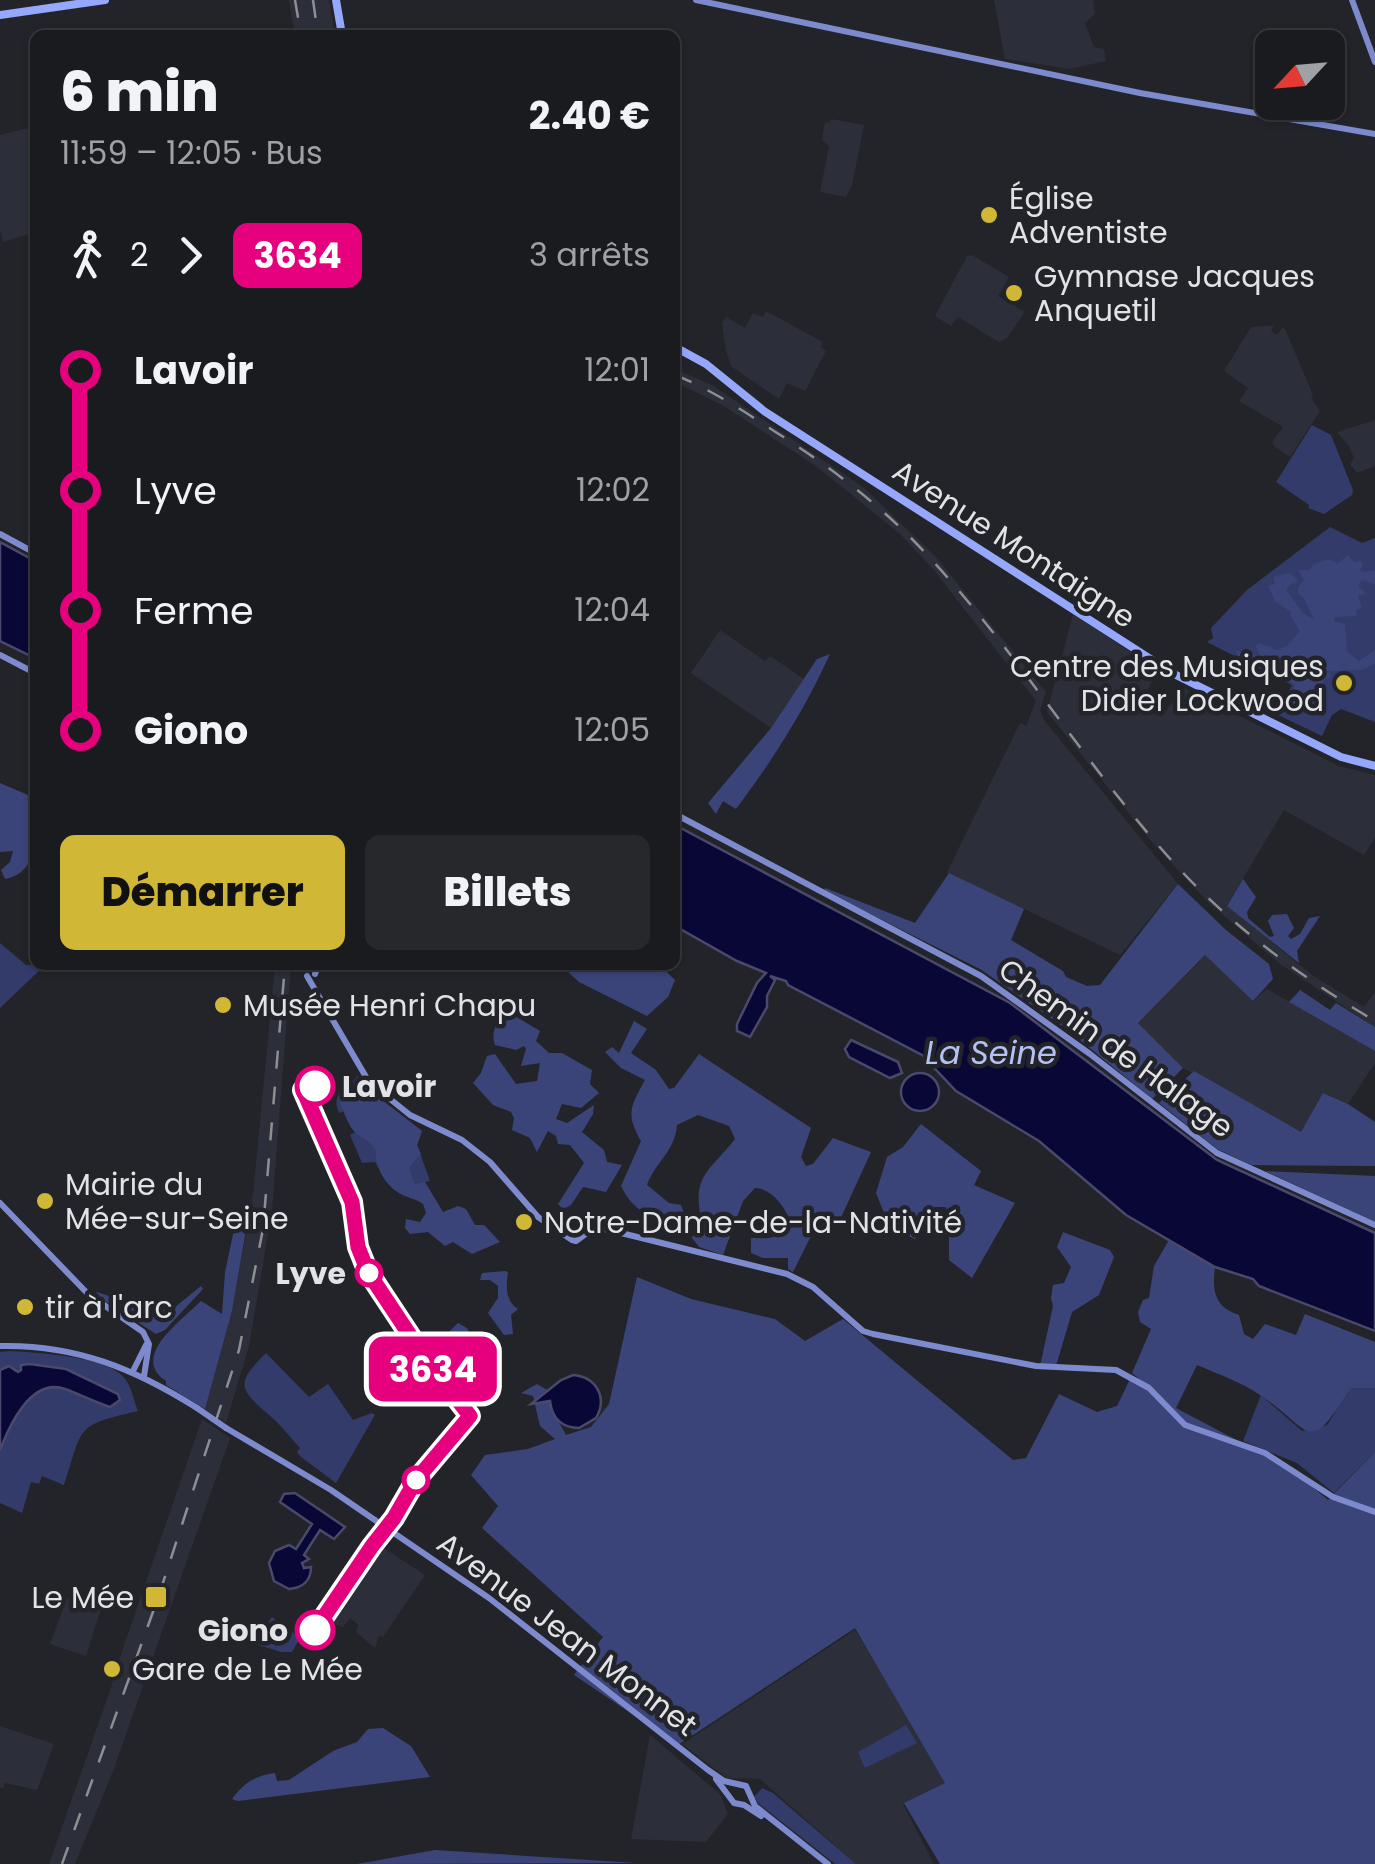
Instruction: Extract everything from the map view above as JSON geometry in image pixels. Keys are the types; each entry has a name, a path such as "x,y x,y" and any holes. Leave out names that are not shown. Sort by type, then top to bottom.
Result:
{"main road":[{"path":"0,12 67,0"},
{"path":"0,12 105,0"},
{"path":"336,0 341,30"},
{"name":"Avenue Montaigne","path":"680,350 698,359 764,411 1166,668 1341,756 1375,766"}],"street":[{"path":"696,0 1140,93 1375,134"},
{"path":"1352,0 1375,62"},
{"path":"0,534 30,550"},
{"path":"0,655 30,670"},
{"name":"Chemin de Halage","path":"680,817 981,976 1218,1152 1375,1226"},
{"path":"313,972 320,993 370,1082 410,1115 462,1140 545,1224 576,1242 592,1230 605,1228 787,1274 813,1286 863,1331 873,1334 1036,1366 1116,1370 1148,1388 1185,1425 1265,1453 1333,1497 1375,1512"},
{"path":"0,1203 88,1294 144,1334 149,1344 138,1373"},
{"name":"Avenue Jean Monnet","path":"0,1346 74,1351 138,1373 325,1486 489,1598 708,1770 734,1803 747,1802"},
{"name":"Avenue Jean Monnet","path":"708,1770 738,1785"},
{"path":"730,1794 738,1785 748,1788 747,1802 828,1864"}],"shaded area":[{"path":"289,0 329,0 334,30 294,30"},
{"path":"994,0 1093,0 1095,14 1085,23 1094,47 1104,49 1106,61 1069,69 1005,59"},
{"path":"831,119 864,125 846,197 820,192 829,146 822,140 825,122"},
{"path":"30,128 30,234 3,242 0,229 0,135"},
{"path":"972,255 1009,277 998,296 1025,312 1007,338 999,342 958,317 951,326 935,316 967,256"},
{"path":"766,311 823,342 821,347 826,351 805,391 787,383 779,399 732,367 722,323 726,317 745,328 753,313 763,317"},
{"path":"1274,325 1271,331 1277,335 1285,329 1311,398 1320,411 1290,457 1272,442 1283,427 1239,401 1248,388 1224,371 1251,327"},
{"path":"680,371 712,385 863,487 936,557 1046,692 1040,710 1044,720 1178,884 1120,955 947,872 1020,723 1026,726 1036,701 933,569 899,533 816,466 722,405 680,384"},
{"path":"1375,420 1375,466 1357,473 1350,464 1354,458 1349,446 1337,432"},
{"path":"1312,425 1331,435 1353,490 1352,495 1324,514 1308,508 1276,482"},
{"path":"1330,527 1362,543 1375,538 1375,722 1341,709 1332,715 1322,736 1278,715 1292,685 1207,642 1213,638 1211,628 1247,590"},
{"path":"1347,555 1355,562 1360,561 1363,572 1375,570 1375,584 1362,580 1358,586 1366,593 1358,596 1362,608 1356,610 1357,616 1335,617 1334,621 1345,624 1347,651 1359,661 1375,650 1375,664 1362,670 1328,671 1331,677 1324,680 1319,693 1312,697 1302,693 1301,708 1292,712 1289,707 1294,702 1290,695 1293,683 1260,668 1255,661 1238,657 1236,651 1259,656 1256,645 1277,650 1288,645 1300,631 1291,612 1275,601 1268,586 1275,584 1273,577 1291,573 1298,582 1286,590 1303,613 1314,620 1304,598 1298,594 1304,580 1298,570 1309,570 1328,559 1338,564"},
{"path":"1073,614 1159,671 1141,700 1162,715 1184,688 1339,766 1375,775 1375,838 1364,855 1284,810 1227,905 1312,975 1364,1007 1375,992 1375,1027 1280,964 1209,903 1152,842 1047,712"},
{"path":"720,630 765,661 770,656 804,679 771,728 691,673"},
{"path":"830,654 799,714 750,791 736,809 723,801 716,814 708,803 771,728 817,659"},
{"path":"0,783 30,796 30,860 17,875 5,879 1,870 10,862 13,851 0,852"},
{"path":"949,873 1024,909 1011,940 1063,971 1066,977 1087,986 1100,985 1178,884 1269,964 1273,979 1253,1001 1205,955 1138,1023 1183,1068 1152,1099 1068,1030 980,969 824,891 825,888 915,923"},
{"path":"1243,879 1256,897 1247,912 1248,918 1270,937 1274,936 1268,921 1272,915 1287,914 1294,928 1288,936 1291,939 1300,934 1309,918 1320,916 1297,951 1299,963 1227,906"},
{"path":"0,943 30,965 30,970 40,970 0,1008"},
{"path":"1206,955 1253,1001 1267,989 1375,1051 1375,1063 1348,1104 1323,1093 1302,1132 1183,1068 1138,1023"},
{"path":"275,970 291,970 272,1211 249,1346 226,1423 205,1409 232,1311 253,1195"},
{"path":"664,970 675,980 668,997 647,1016 579,982 567,971"},
{"path":"1300,990 1330,1010 1336,1003 1375,1027 1375,1051 1289,1002"},
{"path":"505,1010 540,1031 536,1041 549,1053 562,1053 592,1070 590,1084 599,1093 581,1108 562,1104 556,1119 567,1123 594,1105 582,1132 604,1150 607,1162 622,1165 606,1192 583,1187 571,1205 563,1209 558,1204 584,1163 570,1145 558,1144 556,1136 548,1131 537,1152 530,1138 512,1130 511,1112 493,1105 473,1083 487,1056 495,1054 516,1084 537,1081 540,1063 521,1066 524,1046 516,1050 495,1045 494,1031"},
{"path":"634,1021 647,1029 631,1053 656,1070 669,1089 674,1088 699,1054 811,1128 801,1157 806,1166 813,1164 833,1138 871,1152 839,1222 825,1215 793,1272 788,1269 788,1258 763,1258 751,1253 751,1238 775,1236 789,1218 775,1198 761,1189 755,1188 743,1201 723,1255 699,1247 692,1238 701,1218 701,1183 735,1139 729,1126 698,1115 677,1125 673,1143 647,1185 669,1203 681,1205 685,1216 666,1219 647,1214 626,1195 621,1186 641,1141 632,1110 645,1080 621,1068 605,1052 612,1047 619,1053"},
{"path":"1194,1071 1301,1132 1323,1093 1348,1104 1375,1122 1375,1166 1251,1165 1217,1149 1159,1103"},
{"path":"358,1076 372,1093 422,1131 417,1145 430,1181 404,1187 390,1170 381,1172 375,1162 362,1163 350,1135 355,1132 337,1106 338,1096"},
{"path":"356,1080 422,1131 417,1145 421,1154 409,1168 415,1184 425,1182 443,1212 458,1206 466,1209 475,1225 484,1225 500,1242 472,1254 453,1242 445,1246 428,1232 410,1234 405,1228 406,1219 420,1222 426,1213 423,1204 389,1185 379,1168 376,1150 354,1131 340,1103"},
{"path":"921,1124 981,1171 974,1185 1015,1203 972,1278 949,1260 949,1212 945,1207 935,1207 915,1239 890,1228 876,1193 887,1157 903,1147"},
{"path":"1265,1171 1375,1176 1375,1222"},
{"path":"252,1195 232,1311 205,1409 166,1385 153,1361 162,1339 201,1301 222,1314 225,1272 235,1225 245,1227"},
{"path":"1063,1232 1110,1250 1114,1257 1099,1295 1072,1312 1056,1366 1040,1366 1053,1306 1053,1285 1064,1283 1071,1267 1057,1247"},
{"path":"1169,1240 1215,1267 1216,1297 1239,1315 1244,1334 1253,1339 1265,1324 1296,1335 1305,1314 1375,1342 1375,1388 1351,1388 1316,1431 1300,1427 1245,1386 1197,1365 1176,1408 1265,1455 1328,1500 1375,1452 1375,1864 940,1864 904,1803 945,1783 855,1628 678,1745 574,1675 603,1637 482,1528 498,1506 471,1475 485,1455 528,1449 555,1439 540,1426 533,1396 521,1393 537,1384 547,1390 566,1435 591,1427 609,1404 637,1277 691,1299 775,1319 805,1341 843,1319 1013,1460 1026,1458 1059,1394 1097,1412 1117,1406 1130,1379 1160,1396 1132,1373 1151,1329 1140,1322 1138,1312 1143,1300 1149,1298 1154,1266"},
{"path":"505,1271 509,1297 518,1309 511,1315 513,1334 504,1335 488,1313 498,1298 498,1286 490,1280 480,1280 482,1273"},
{"path":"201,1286 203,1289 165,1330 156,1334 95,1295 97,1292 159,1313 174,1308"},
{"path":"458,1323 470,1335 462,1359 452,1357 448,1364 456,1377 448,1385 425,1355"},
{"path":"0,1352 73,1357 118,1372 126,1380 138,1411 102,1420 85,1431 64,1485 42,1476 39,1484 31,1482 22,1513 0,1503"},
{"path":"266,1353 309,1397 328,1384 353,1420 375,1415 336,1483 301,1457 297,1452 300,1448 246,1391 249,1372"},
{"path":"1351,1388 1375,1388 1375,1452 1334,1493 1297,1463 1243,1441 1261,1395 1302,1431 1327,1425"},
{"path":"202,1419 230,1438 113,1771 75,1864 49,1864 113,1682 106,1679 109,1661 118,1663"},
{"path":"379,1545 425,1575 383,1637 379,1636 375,1648 356,1632 358,1625 350,1618 343,1627 329,1623 327,1617"},
{"path":"67,1598 101,1609 86,1656 50,1644"},
{"path":"272,1617 300,1638 292,1652 243,1640 254,1625 262,1631"},
{"path":"855,1630 951,1780 903,1804 934,1864 856,1864 760,1779 727,1778 682,1744"},
{"path":"906,1725 917,1743 865,1768 858,1752"},
{"path":"0,1726 54,1744 37,1790 5,1783 0,1788"},
{"path":"383,1728 411,1746 430,1777 232,1799 255,1778 275,1773 277,1781 289,1780 333,1751 357,1742 368,1729"},
{"path":"650,1735 720,1794 728,1814 706,1842 631,1839"},
{"path":"762,1788 773,1793 856,1864 835,1864 759,1804 754,1797"},
{"path":"435,1850 636,1863 357,1864"}],"water":[{"path":"0,542 30,558 30,656 0,641"},
{"name":"La Seine","path":"680,828 1010,1003 1217,1160 1375,1233 1375,1331 1215,1267 1126,1215 1039,1141 956,1091 922,1055 786,981 770,976 775,980 767,996 767,1007 750,1037 737,1031 757,983 766,973 680,929"},
{"path":"851,1040 898,1062 902,1073 890,1078 849,1057 845,1049"},
{"path":"920,1073 933,1079 939,1092 933,1105 920,1111 907,1105 901,1092 907,1079"},
{"path":"21,1365 66,1369 118,1394 120,1400 110,1407 65,1389 42,1390 23,1406 0,1450 0,1370 9,1366 18,1372"},
{"path":"573,1375 594,1384 601,1403 596,1418 579,1428 559,1421 550,1401 531,1404"},
{"path":"295,1493 345,1527 334,1539 320,1530 304,1555 309,1559 302,1563 304,1568 311,1567 307,1580 289,1589 274,1581 269,1563 275,1551 289,1545 296,1549 312,1524 280,1502 284,1494"}],"railway":[{"path":"295,0 300,30"},
{"path":"313,0 317,30"},
{"path":"680,377 726,400 792,443 846,481 895,523 980,616 1106,782 1195,885 1268,949 1375,1021"},
{"path":"62,1864 158,1598 239,1350 263,1229 285,970"}],"bus line":[{"name":"3634","path":"315,1086 303,1090 352,1202 357,1239 372,1279 470,1416 416,1480 315,1630"}],"place":[{"name":"Église Adventiste","path":"989,215"},
{"name":"Gymnase Jacques Anquetil","path":"1014,293"},
{"name":"Centre des Musiques Didier Lockwood","path":"1344,683"},
{"name":"Musée Henri Chapu","path":"223,1005"},
{"name":"Lavoir","path":"315,1086"},
{"name":"Mairie du Mée-sur-Seine","path":"45,1201"},
{"name":"Notre-Dame-de-la-Nativité","path":"524,1222"},
{"name":"Lyve","path":"369,1273"},
{"name":"tir à l'arc","path":"25,1307"},
{"name":"Le Mée","path":"156,1597"},
{"name":"Giono","path":"315,1630"},
{"name":"Gare de Le Mée","path":"112,1669"}]}
